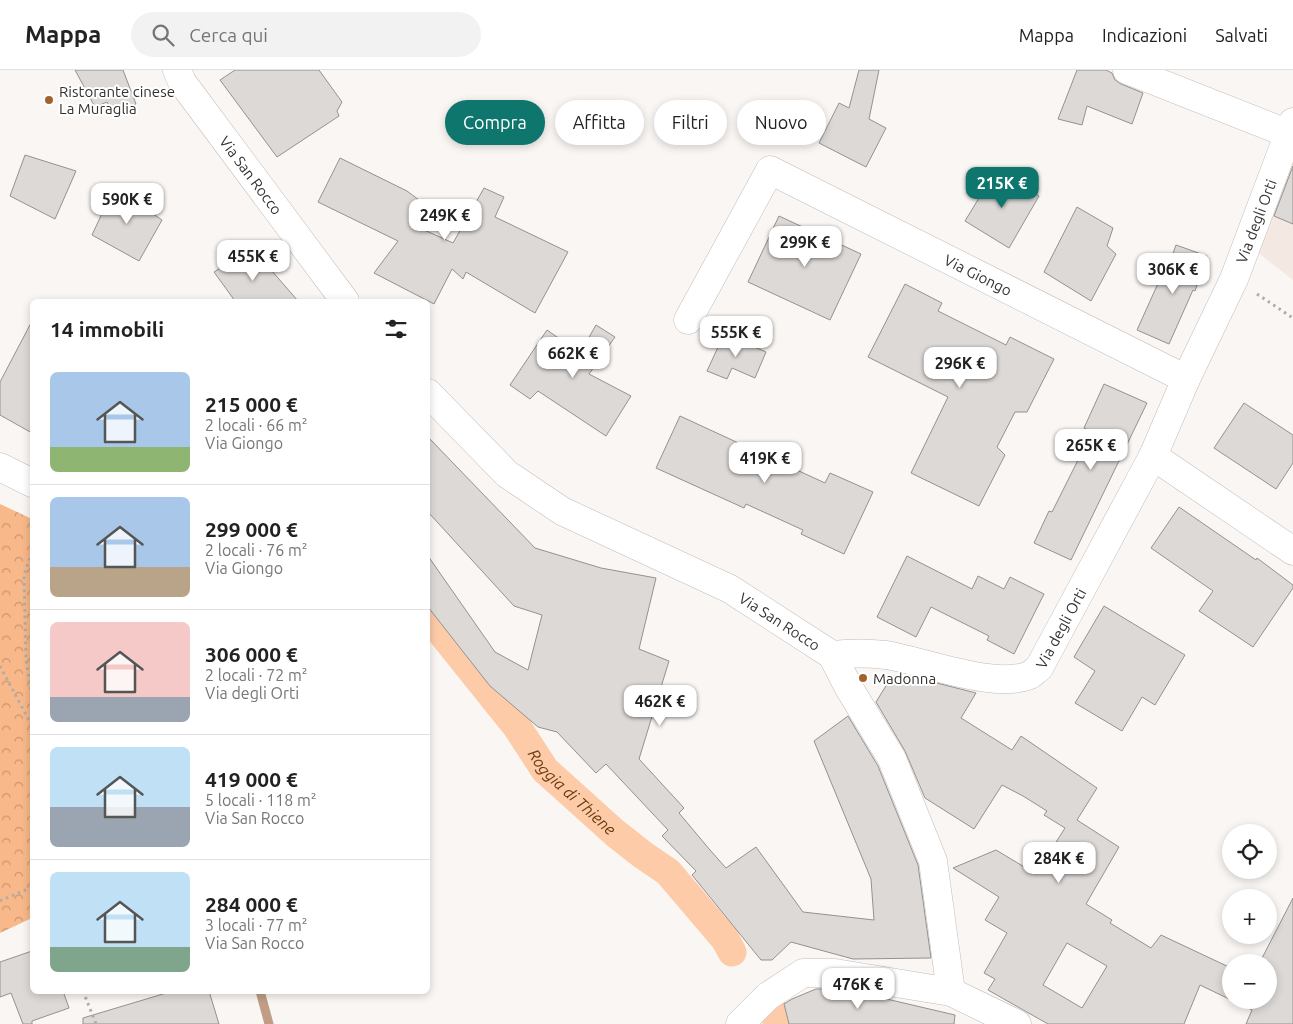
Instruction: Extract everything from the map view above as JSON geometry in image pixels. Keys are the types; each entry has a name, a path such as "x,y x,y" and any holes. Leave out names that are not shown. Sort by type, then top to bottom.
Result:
{"street":[{"name":"Via San Rocco","path":"177,70 182,82 344,299"},
{"path":"1127,70 1291,128"},
{"name":"Via degli Orti","path":"832,655 852,653 887,655 984,678 1006,679 1029,675 1039,668 1153,456 1186,379 1234,279 1291,128"},
{"name":"Via Giongo","path":"688,320 770,170 1186,379"},
{"name":"Via San Rocco","path":"430,394 507,474 562,511 730,589 832,655 849,688 892,759 934,861 951,992"},
{"path":"1153,456 1293,551"},
{"path":"0,467 30,482"},
{"path":"740,1024 768,996 803,973 835,973 951,992 1017,1024"}],"path":[{"path":"1234,279 1293,318"},
{"path":"30,558 24,575 26,659 30,685"},
{"path":"0,666 30,722"},
{"path":"0,901 30,888"},
{"path":"84,994 96,1024"}],"shaded area":[{"path":"1293,139 1293,280 1256,251"}],"green space":[{"path":"0,504 30,518 30,919 0,933"}],"building":[{"path":"75,70 123,70 136,104 113,114 107,102 95,107"},
{"path":"235,70 319,70 342,102 337,111 339,116 277,157 220,80"},
{"path":"859,70 879,70 869,119 886,128 866,167 823,145 826,145 826,129 839,103 849,108"},
{"path":"1077,70 1106,70 1112,73 1115,80 1121,84 1143,93 1132,124 1087,106 1082,125 1058,119"},
{"path":"25,155 76,171 55,219 10,196"},
{"path":"340,158 407,191 419,200 411,224 453,243 484,188 504,197 495,217 568,252 535,313 466,272 463,279 452,269 434,304 430,302 430,299 424,299 374,273 398,241 318,202"},
{"path":"1293,166 1293,224 1274,216"},
{"path":"996,170 1039,196 1009,248 965,221"},
{"path":"113,190 140,201 143,207 162,220 139,261 92,235"},
{"path":"1077,207 1113,228 1107,246 1116,254 1091,301 1044,272"},
{"path":"779,216 861,254 830,320 748,282"},
{"path":"1176,245 1207,256 1195,291 1193,290 1169,344 1137,330 1160,279 1164,279"},
{"path":"259,256 296,299 234,299 214,272 233,260 240,267"},
{"path":"905,284 942,303 938,311 1006,345 1010,337 1054,359 1027,412 1015,412 997,447 1005,455 979,506 911,473 948,397 868,357"},
{"path":"30,325 30,432 0,415 0,382"},
{"path":"596,325 615,337 589,374 631,396 606,436 538,391 530,399 510,385 547,330 580,353"},
{"path":"724,334 766,352 755,378 732,368 727,379 707,371"},
{"path":"1104,384 1147,403 1071,560 1034,543 1049,511 1052,512 1092,432 1084,428"},
{"path":"1244,403 1293,435 1293,463 1276,489 1214,448"},
{"path":"680,416 825,483 830,473 873,492 844,554 801,534 803,530 746,504 744,508 656,468"},
{"path":"430,439 535,548 601,568 656,578 639,649 669,661 639,759 684,808 679,813 726,868 756,847 803,912 874,920 871,879 814,741 848,716 878,766 918,865 931,958 853,959 791,942 772,960 761,960 692,875 696,871 662,836 668,830 606,764 596,773 557,732 538,727 490,686 430,610 430,559 495,652 528,670 542,615 514,606 430,514"},
{"path":"1179,507 1256,560 1257,558 1293,585 1293,588 1253,647 1199,611 1213,591 1151,548"},
{"path":"907,556 972,589 978,576 1004,589 1010,577 1044,594 1014,654 987,640 989,636 931,607 916,637 877,617"},
{"path":"1104,606 1185,655 1155,705 1142,697 1122,731 1075,703 1095,671 1074,657"},
{"path":"892,676 921,679 976,693 961,718 1012,750 1021,736 1097,788 1077,820 1119,847 1086,904 1112,920 1110,923 1151,948 1161,935 1222,964 1222,996 1200,985 1184,1024 1048,1024 988,990 995,979 984,973 1007,933 985,920 999,897 953,868 996,850 1036,874 1065,828 1044,815 1047,811 1002,785 974,829 925,798 905,751 876,702","holes":["1067,943 1107,966 1082,1008 1043,985"]},
{"path":"1293,898 1293,1024 1246,1024 1252,1010 1250,1009 1277,1009 1277,954 1264,954 1269,944 1277,944 1277,929"},
{"path":"30,952 30,994 64,994 69,1008 32,1021 32,1024 23,1024 11,993 0,997 0,962"},
{"path":"816,989 834,989 861,993 955,1015 954,1024 789,1024 784,1004"},
{"path":"163,994 210,994 219,1024 83,1024 83,1018"}],"waterway":[{"name":"Roggia di Thiene","path":"430,618 517,727 545,770 615,833 668,872 725,939 732,952"},
{"path":"261,994 269,1024"},
{"name":"Roggia di Thiene","path":"777,1014 777,1024"}],"place":[{"name":"Ristorante cinese La Muraglia","path":"49,100"},
{"name":"Madonna","path":"863,678"}]}
